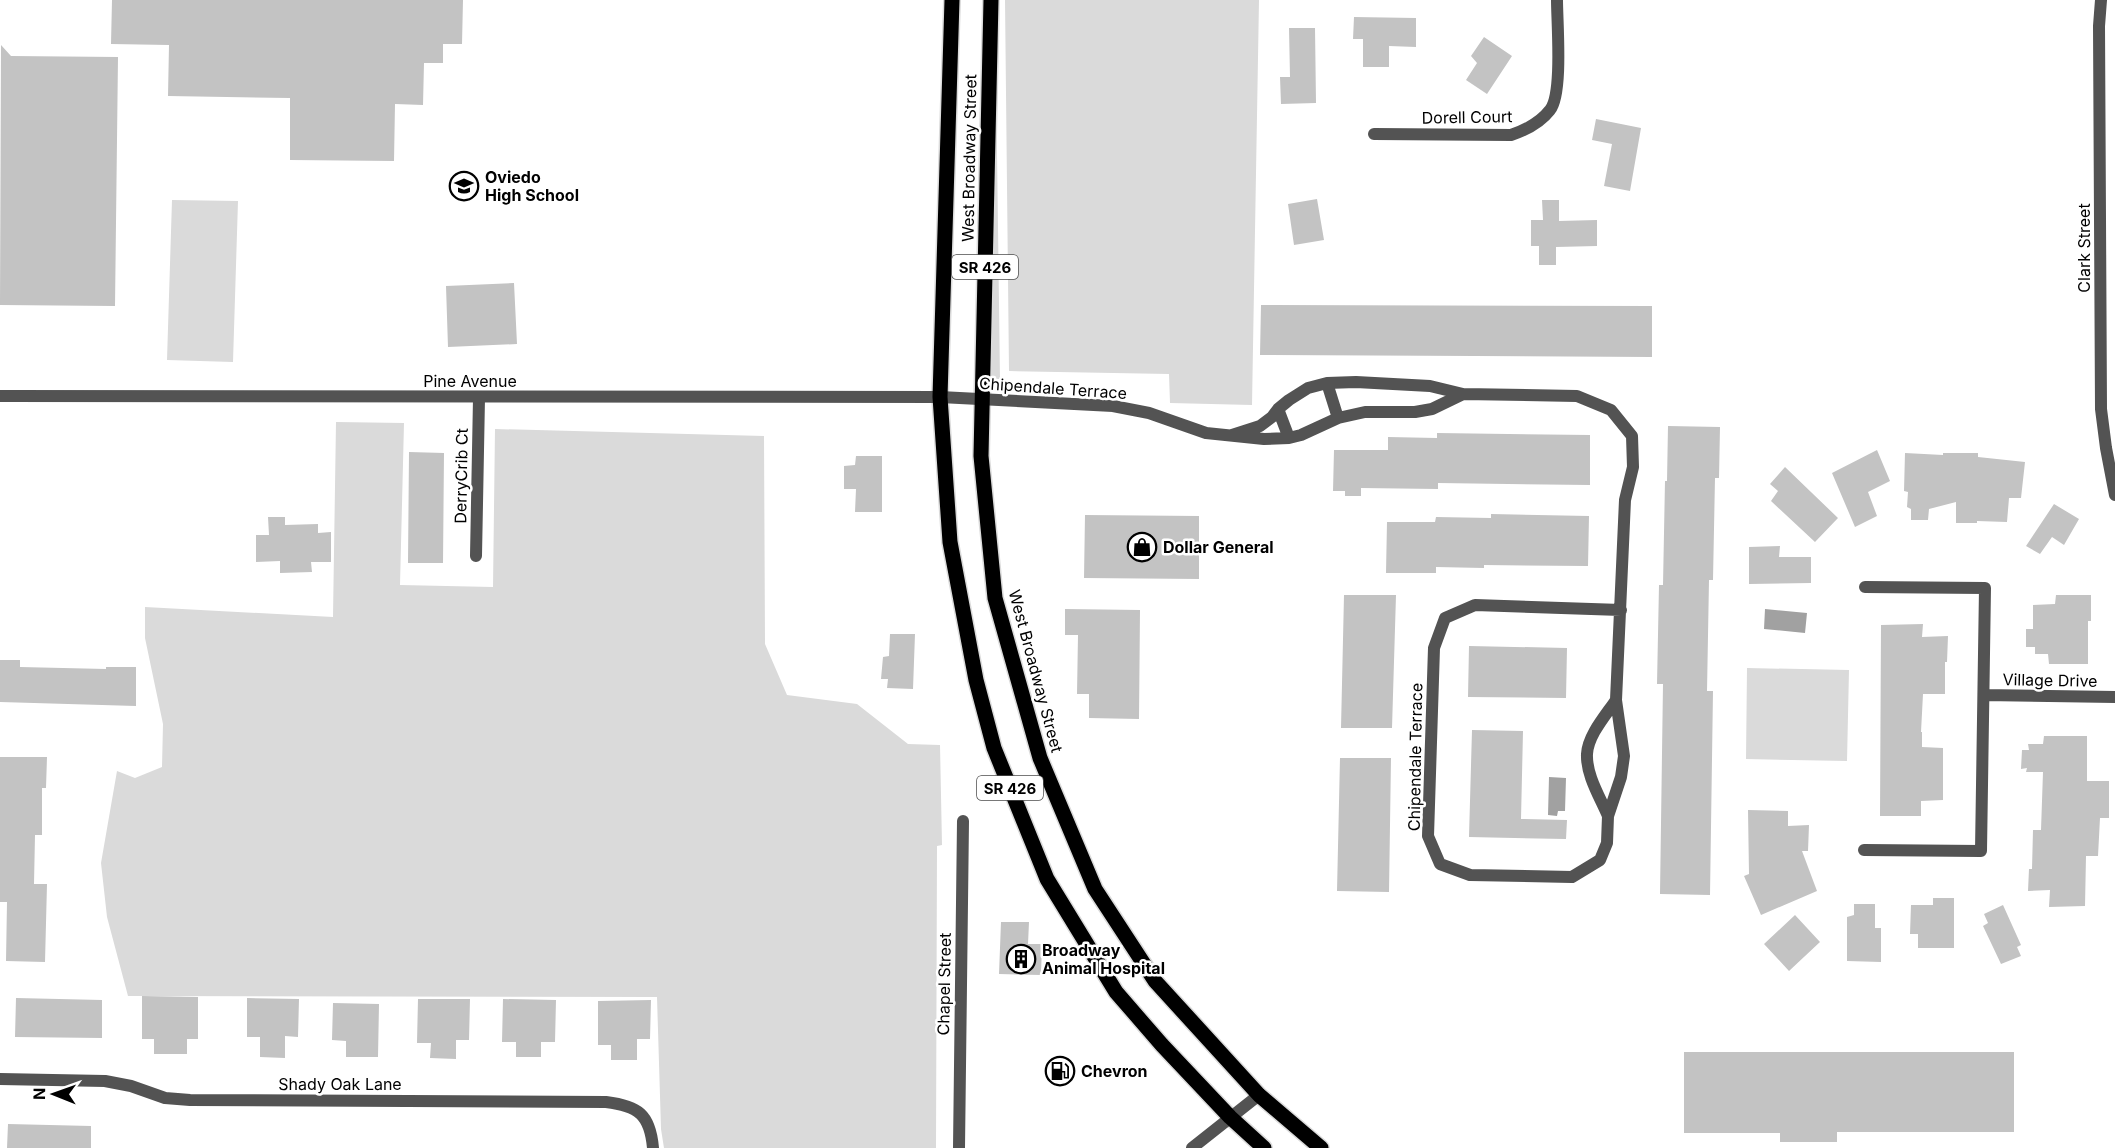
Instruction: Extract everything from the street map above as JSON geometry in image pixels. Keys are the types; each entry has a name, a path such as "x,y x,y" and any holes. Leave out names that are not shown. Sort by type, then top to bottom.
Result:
{"main road":[{"name":"West Broadway Street","path":"952,0 940,397 950,542 976,680 994,748 1047,879 1116,992 1230,1117 1264,1148"},
{"name":"West Broadway Street","path":"991,0 981,456 995,598 1040,758 1095,889 1155,981 1260,1095 1321,1148"}],"street":[{"name":"Dorell Court","path":"1374,134 1512,135 1532,127 1551,110 1557,92 1557,0"},
{"name":"Clark Street","path":"2101,0 2099,26 2101,409 2115,495"},
{"name":"Chipendale Terrace","path":"1232,435 1260,426 1278,409 1308,388 1327,383 1356,382 1430,386 1463,394 1577,396 1611,410 1632,436 1633,467 1625,500 1621,610 1616,700 1624,756 1622,777 1608,816 1607,843 1600,860 1572,877 1470,875 1440,864 1428,836 1434,648 1445,618 1475,605 1621,610"},
{"path":"1327,383 1338,418"},
{"name":"Chipendale Terrace","path":"940,397 1113,406 1149,413 1206,433 1264,439 1301,435 1338,418 1365,412 1415,412 1432,409 1463,394"},
{"name":"Pine Avenue","path":"0,396 940,397"},
{"name":"DerryCrib Ct","path":"476,556 479,398"},
{"path":"1278,409 1289,438"},
{"path":"1863,850 1981,851 1985,588 1865,587"},
{"name":"Village Drive","path":"1984,695 2115,697"},
{"name":"Chipendale Terrace","path":"1608,816 1589,769 1587,752 1594,734 1616,700"},
{"name":"Chapel Street","path":"959,1148 963,821"},
{"name":"Shady Oak Lane","path":"0,1079 105,1081 131,1086 165,1098 190,1100 606,1102 627,1105 645,1116 653,1148"},
{"path":"1192,1148 1260,1095"}],"shaded area":[{"path":"995,0 1000,379 980,378"},
{"path":"1005,0 1259,0 1252,405 1170,403 1169,374 1009,371"},
{"path":"172,200 238,201 233,362 167,360"},
{"path":"336,422 404,423 400,585 493,587 495,429 764,436 765,644 787,695 857,704 908,744 940,745 942,845 937,846 936,1148 664,1148 661,1129 657,997 128,996 107,917 101,863 117,771 135,778 162,767 163,724 145,638 145,607 333,617"},
{"path":"1765,609 1807,613 1805,633 1764,629"},
{"path":"1747,668 1849,670 1847,761 1746,759"},
{"path":"1549,777 1566,778 1565,811 1558,811 1557,816 1548,815"}],"building":[{"path":"112,0 463,0 462,44 443,44 443,63 424,63 423,105 395,104 394,161 290,160 290,98 168,96 169,45 111,44"},
{"path":"1354,17 1416,18 1416,47 1389,46 1389,67 1363,67 1363,39 1353,39"},
{"path":"1289,28 1315,28 1316,103 1281,104 1280,77 1290,77"},
{"path":"1484,37 1512,56 1487,94 1466,80 1477,63 1471,56"},
{"path":"1,45 11,56 118,57 115,306 0,305"},
{"path":"1596,119 1641,128 1630,191 1604,186 1612,144 1592,140"},
{"path":"1317,199 1324,240 1294,245 1288,204"},
{"path":"1542,200 1559,200 1559,221 1597,220 1597,246 1556,247 1556,265 1539,265 1539,246 1531,246 1531,220 1543,220"},
{"path":"514,283 517,344 448,347 446,286"},
{"path":"1261,305 1652,306 1652,357 1260,355"},
{"path":"1668,426 1720,427 1719,478 1715,478 1713,580 1709,580 1707,691 1713,691 1710,895 1660,894 1663,684 1657,684 1659,585 1663,585"},
{"path":"1437,433 1590,435 1590,485 1438,483 1438,489 1361,488 1361,496 1345,496 1345,491 1333,491 1334,450 1388,450 1388,437 1437,438"},
{"path":"1877,450 1890,481 1868,492 1877,516 1855,527 1832,473"},
{"path":"409,452 444,453 443,563 408,563"},
{"path":"1905,453 1943,455 1943,453 1978,453 1978,457 2025,462 2021,498 2009,498 2007,522 1956,523 1956,502 1929,509 1928,520 1911,520 1911,509 1907,507 1908,492 1904,491"},
{"path":"856,456 882,456 882,512 855,512 856,489 844,489 844,466 855,465"},
{"path":"1785,467 1838,518 1815,542 1771,501 1778,491 1770,484"},
{"path":"2054,504 2079,519 2064,545 2052,537 2040,554 2026,546"},
{"path":"1491,514 1589,516 1588,566 1484,565 1484,568 1436,567 1436,573 1386,573 1387,522 1435,522 1436,517 1491,518"},
{"name":"Dollar General","path":"1085,515 1199,516 1199,579 1084,578"},
{"path":"268,517 285,517 285,525 318,524 318,533 331,532 331,562 311,562 312,572 280,573 280,561 256,562 256,535 269,535"},
{"path":"1780,546 1779,557 1811,557 1811,583 1749,584 1749,547"},
{"path":"1344,595 1396,595 1392,728 1341,728"},
{"path":"2056,595 2091,595 2091,621 2088,621 2088,664 2049,664 2048,654 2035,654 2035,647 2026,647 2026,629 2033,629 2033,605 2055,604"},
{"path":"1065,609 1140,610 1139,719 1089,718 1089,694 1077,694 1078,635 1065,635"},
{"path":"1923,624 1922,637 1948,636 1945,694 1923,694 1921,732 1922,747 1943,748 1943,800 1921,801 1921,816 1880,816 1881,625"},
{"path":"890,634 915,634 913,689 887,688 888,679 881,679 883,657 889,656"},
{"path":"1469,646 1567,648 1566,698 1468,697"},
{"path":"0,660 20,660 20,667 106,669 106,667 136,667 136,706 0,702"},
{"path":"1472,730 1523,731 1521,819 1567,820 1566,839 1469,837"},
{"path":"2044,736 2087,736 2087,781 2109,781 2109,818 2100,818 2098,856 2086,856 2085,906 2049,907 2050,890 2028,891 2029,869 2032,869 2033,830 2041,830 2043,772 2026,772 2027,768 2021,769 2022,750 2029,750 2028,744 2043,744"},
{"path":"0,757 47,757 46,788 42,788 42,835 35,835 34,884 47,884 45,962 6,961 7,902 0,902"},
{"path":"1340,758 1391,758 1389,892 1337,891"},
{"path":"1748,810 1788,811 1788,826 1809,825 1808,851 1802,851 1817,891 1761,915 1744,876 1749,874"},
{"path":"1933,898 1954,898 1954,948 1918,948 1918,934 1910,934 1911,905 1933,905"},
{"path":"1854,904 1875,904 1875,928 1881,928 1881,962 1847,961 1847,917 1854,915"},
{"path":"2003,905 2021,945 2017,947 2021,956 2001,964 1983,926 1988,923 1984,914"},
{"path":"1795,915 1820,942 1789,971 1764,944"},
{"name":"Broadway Animal Hospital","path":"1001,922 1029,922 1028,944 1042,944 1041,975 999,974"},
{"path":"142,996 198,997 198,1039 187,1039 187,1054 154,1054 154,1039 142,1039"},
{"path":"16,998 102,1000 102,1038 15,1037"},
{"path":"247,998 299,999 298,1037 285,1036 285,1058 260,1057 260,1037 247,1037"},
{"path":"418,999 470,999 469,1040 456,1040 456,1059 430,1058 431,1043 417,1043"},
{"path":"503,999 556,1000 555,1042 541,1042 541,1057 516,1057 516,1042 502,1042"},
{"path":"651,1000 650,1039 637,1039 637,1060 611,1060 611,1045 598,1045 598,1001"},
{"path":"333,1003 379,1004 378,1057 346,1057 346,1041 332,1040"},
{"path":"1684,1052 2014,1052 2014,1132 1837,1132 1837,1142 1780,1142 1780,1133 1684,1133"},
{"path":"8,1124 91,1126 91,1148 7,1148"}],"place":[{"name":"Oviedo High School","path":"464,186"},
{"name":"Dollar General","path":"1142,547"},
{"name":"Broadway Animal Hospital","path":"1021,959"},
{"name":"Chevron","path":"1060,1071"}]}
